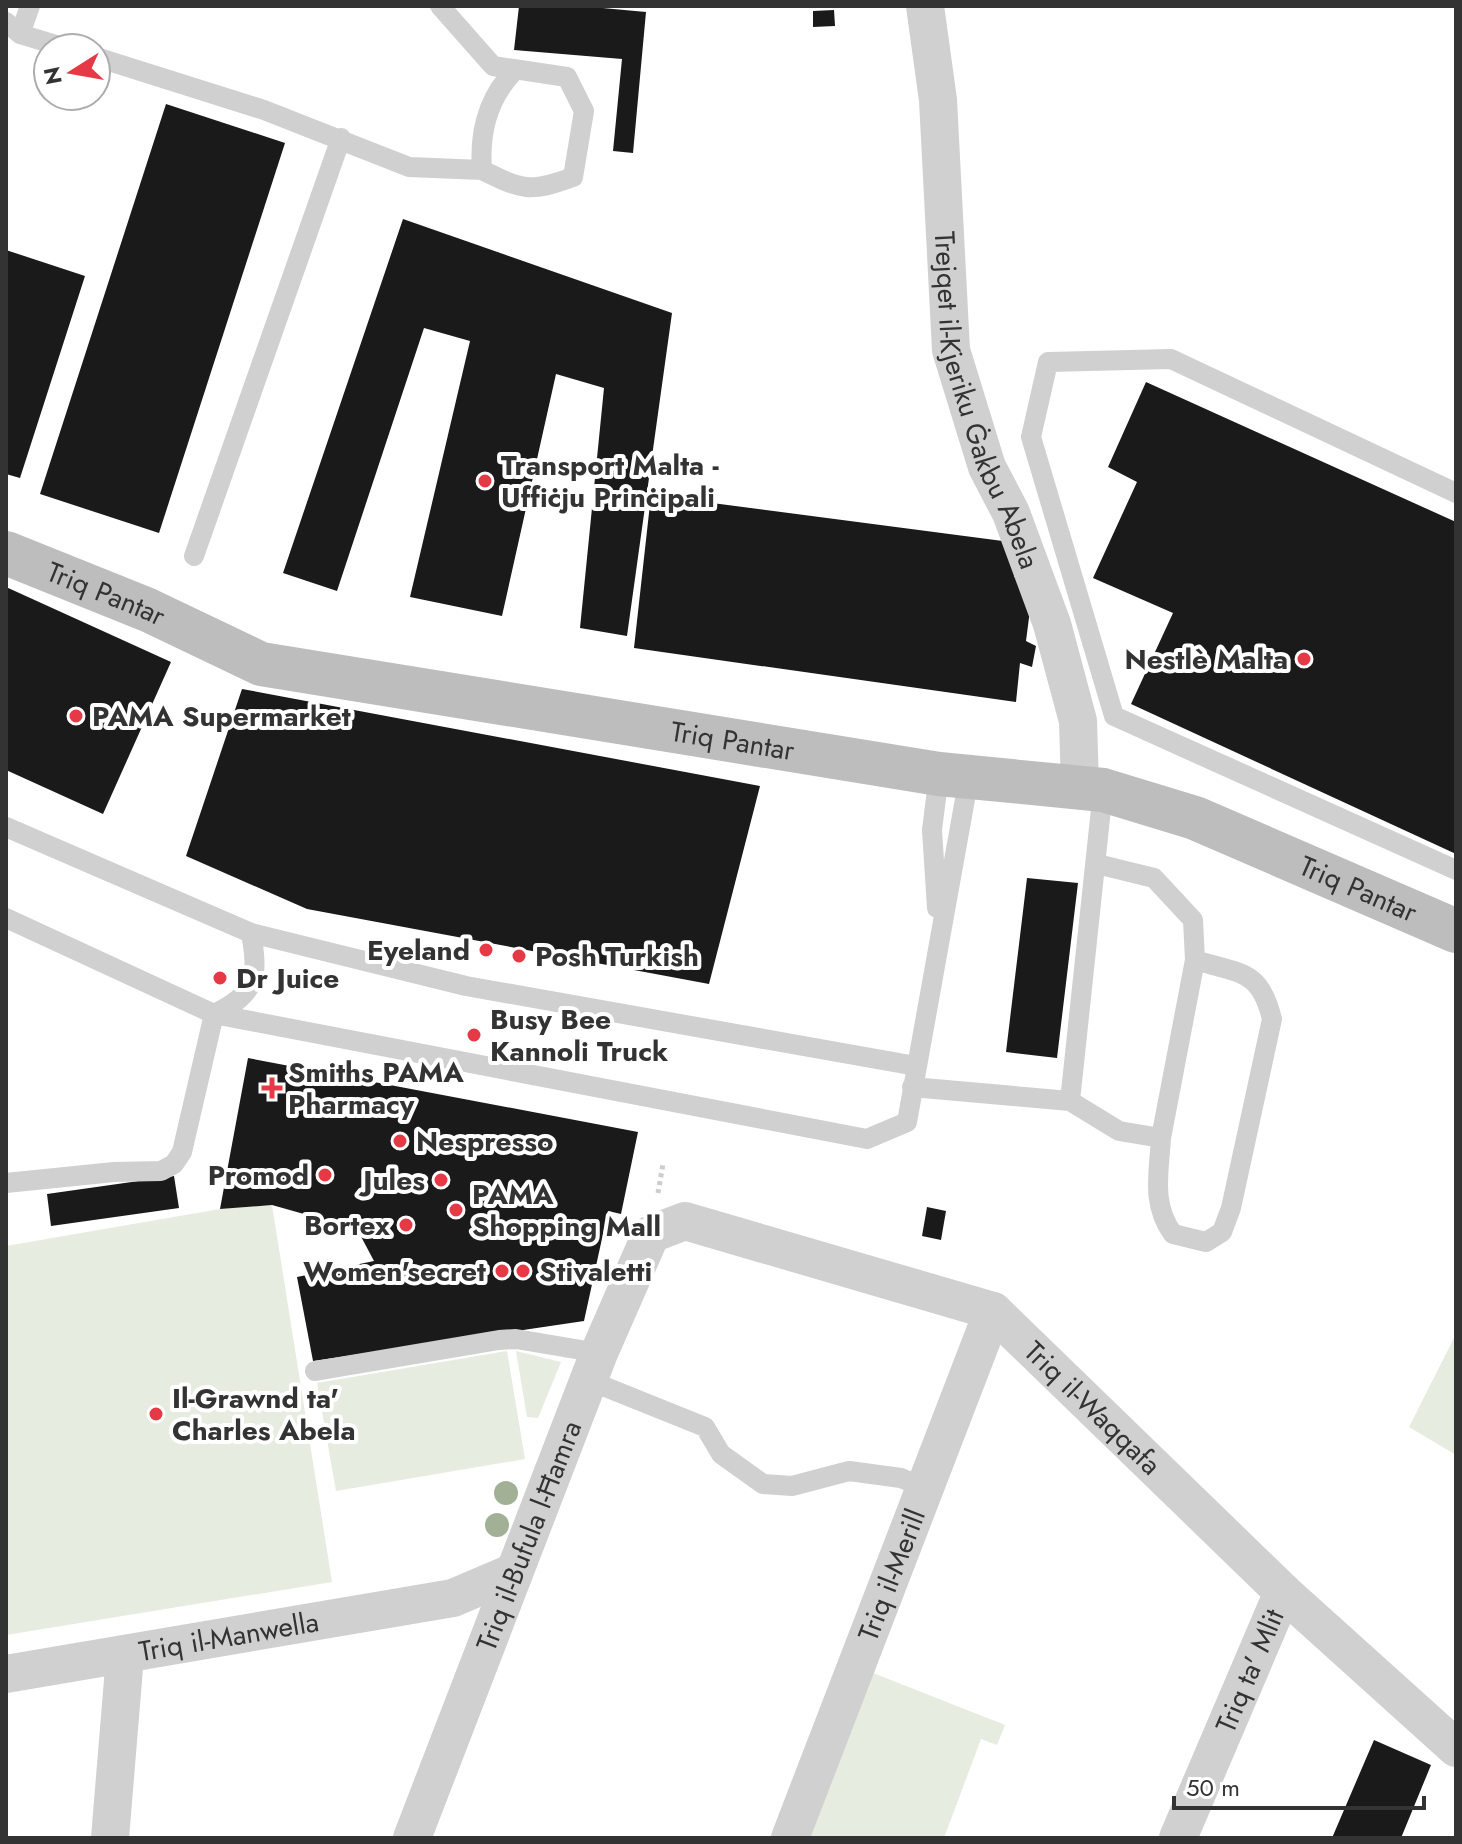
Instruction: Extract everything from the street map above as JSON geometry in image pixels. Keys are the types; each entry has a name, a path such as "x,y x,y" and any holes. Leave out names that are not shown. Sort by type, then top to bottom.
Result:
{"main road":[{"name":"Triq Pantar","path":"6,553 148,610 261,664 954,776 1092,788 1195,818 1456,931"}],"street":[{"name":"Trejqet il-Kjeriku Ġakbu Abela","path":"925,6 938,100 951,350 987,467 1011,513 1052,624 1096,718 1092,788"},
{"name":"Triq il-Waqqafa","path":"651,1234 685,1221 993,1311 1283,1592 1456,1748"},
{"name":"Triq il-Bufula l-Ħamra","path":"412,1838 593,1366 651,1234"},
{"name":"Triq il-Merill","path":"790,1838 993,1311"},
{"name":"Triq il-Manwella","path":"6,1674 453,1598 514,1572"},
{"name":"Triq ta' Mlit","path":"1178,1838 1283,1592"},
{"path":"453,1598 487,1644"},
{"path":"110,1838 125,1656"}],"lane":[{"path":"30,6 13,28 32,35"},
{"path":"112,62 341,138 409,167 482,170 520,189 542,188 573,177 584,111 567,77 493,66 440,6"},
{"path":"482,170 480,145 496,89 514,71"},
{"path":"194,556 341,138"},
{"path":"1456,493 1171,359 1048,362 1031,437 1096,718 1456,870"},
{"path":"939,936 932,830 954,776"},
{"path":"6,918 214,1014 867,1139 907,1122 939,936 954,776"},
{"path":"1070,1101 1097,864 1092,788"},
{"path":"6,827 251,933 466,986 914,1076 1070,1101 1119,1131 1161,1138"},
{"path":"1097,864 1154,878 1193,920 1195,960 1161,1138 1157,1199 1160,1217 1173,1234 1206,1242 1222,1232 1231,1208 1272,1019 1266,995 1254,978 1195,960"},
{"path":"214,1014 235,1004 252,988 256,961 251,933"},
{"path":"6,1183 161,1171 174,1164 182,1152 214,1014"},
{"path":"315,1371 516,1339 593,1366 705,1427 721,1454 763,1484 792,1486 849,1471 901,1478 925,1488"}],"shaded area":[{"name":"Il-Grawnd ta' Charles Abela","path":"272,1205 332,1582 6,1635 6,1246 220,1209"},
{"path":"1456,1334 1456,1455 1409,1427"},
{"path":"507,1351 525,1459 336,1491 317,1383"},
{"path":"516,1351 561,1362 538,1418 527,1417"},
{"path":"873,1673 1005,1725 997,1745 981,1739 944,1838 810,1838"}],"building":[{"path":"519,6 581,6 646,12 633,153 613,151 622,59 514,50"},
{"path":"834,10 835,26 813,27 813,11"},
{"path":"166,104 285,143 159,533 40,494"},
{"name":"Transport Malta - Uffiċju Prinċipali","path":"403,219 672,313 627,636 580,628 604,388 556,374 502,616 410,597 470,341 424,328 337,591 283,573"},
{"path":"6,250 85,276 20,478 6,474"},
{"name":"Nestlè Malta","path":"1146,382 1456,522 1456,854 1131,704 1173,613 1093,578 1137,482 1108,467"},
{"path":"651,495 1018,543 1014,577 1034,579 1026,641 1036,646 1032,667 1020,663 1016,702 634,648"},
{"name":"PAMA Supermarket","path":"6,587 171,662 103,814 6,770"},
{"path":"242,689 760,786 709,984 307,909 186,856"},
{"path":"1027,878 1078,883 1057,1058 1006,1052"},
{"name":"PAMA Shopping Mall","path":"248,1058 638,1132 621,1214 608,1211 584,1321 313,1361 297,1277 374,1261 357,1229 272,1205 220,1209"},
{"path":"174,1176 179,1208 51,1226 47,1194"},
{"path":"927,1207 946,1211 941,1240 922,1236"},
{"path":"1374,1740 1431,1765 1401,1838 1332,1838"}],"place":[{"name":"Transport Malta - Uffiċju Prinċipali","path":"485,481"},
{"name":"Nestlè Malta","path":"1304,659"},
{"name":"PAMA Supermarket","path":"76,716"},
{"name":"Eyeland","path":"486,950"},
{"name":"Posh Turkish","path":"519,956"},
{"name":"Dr Juice","path":"220,978"},
{"name":"Busy Bee Kannoli Truck","path":"474,1035"},
{"name":"Smiths PAMA Pharmacy","path":"272,1088"},
{"name":"Nespresso","path":"400,1141"},
{"name":"Promod","path":"325,1175"},
{"name":"Jules","path":"441,1180"},
{"name":"PAMA Shopping Mall","path":"456,1210"},
{"name":"Bortex","path":"406,1225"},
{"name":"Women'secret","path":"502,1271"},
{"name":"Stivaletti","path":"523,1271"},
{"name":"Il-Grawnd ta' Charles Abela","path":"156,1414"}]}
